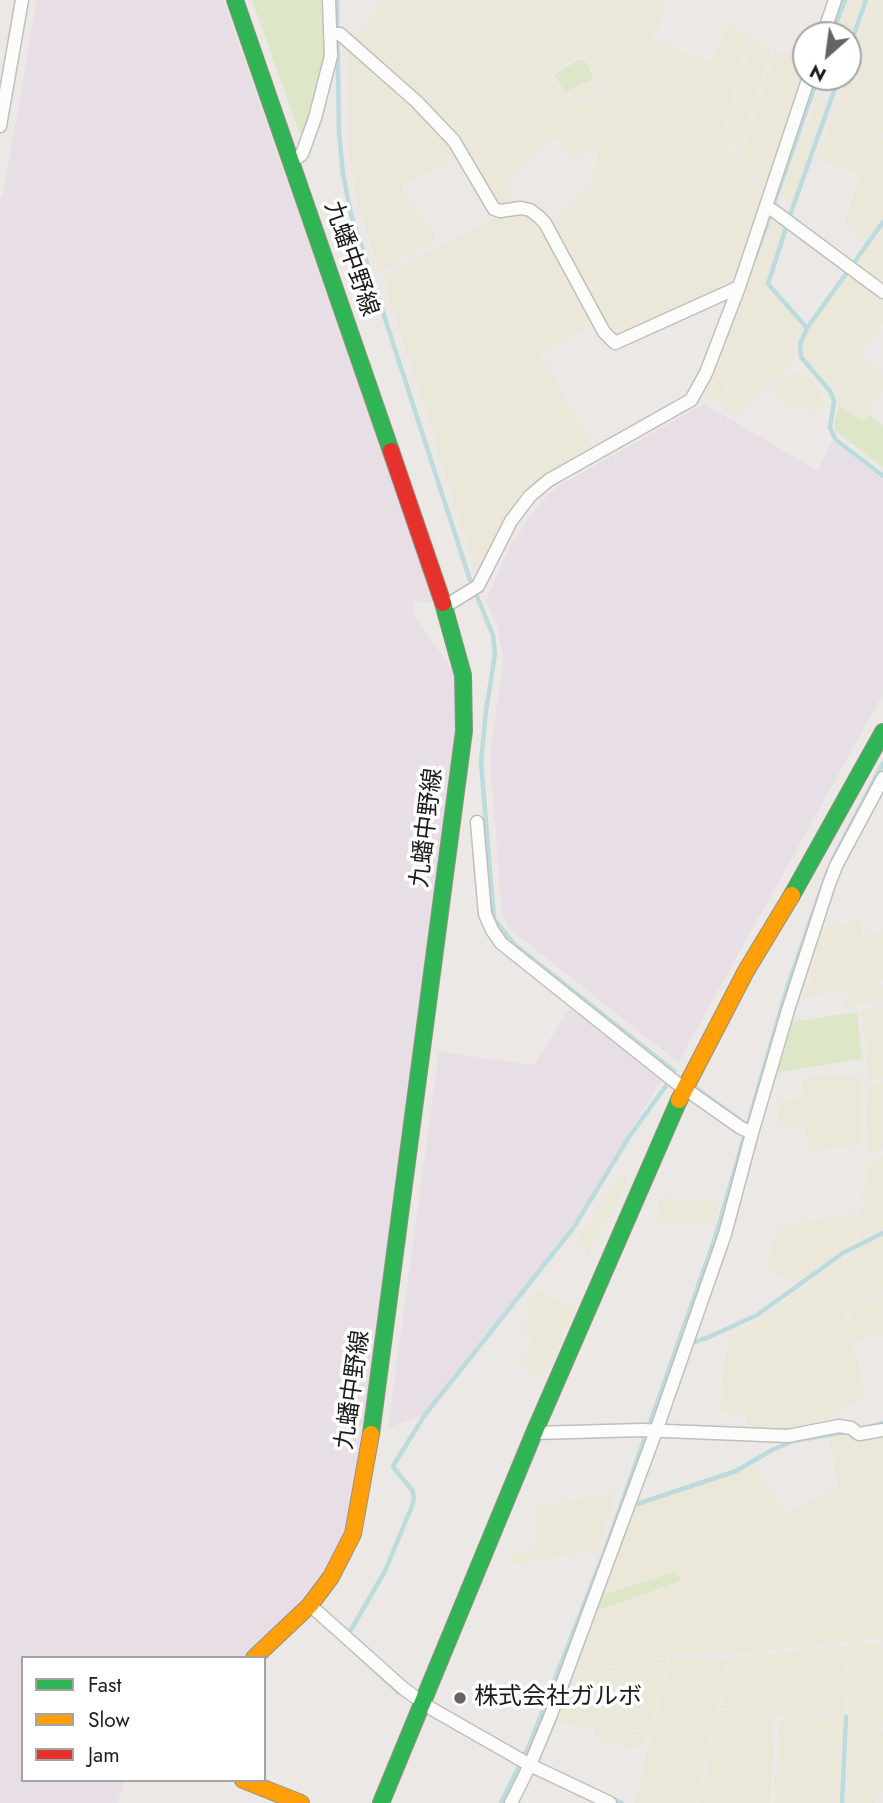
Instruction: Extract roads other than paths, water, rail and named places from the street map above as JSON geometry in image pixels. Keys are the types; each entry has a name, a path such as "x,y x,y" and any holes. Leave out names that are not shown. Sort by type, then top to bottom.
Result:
{"main road":[{"name":"九蟠中野線","path":"235,0 293,161 444,607 463,675 464,731 379,1383 359,1509 353,1534 331,1577 310,1605 256,1656"},
{"path":"381,1803 534,1433 684,1088 746,971 802,878 883,732"},
{"path":"248,1782 301,1803"}],"street":[{"path":"0,125 22,0"},
{"path":"293,161 302,154 315,118 331,55 335,34 329,0"},
{"path":"828,21 835,0"},
{"path":"335,34 417,102 454,141 494,209 530,210 545,223 604,332 615,343 739,287"},
{"path":"444,607 474,589 511,522 530,496 548,480 691,400 706,373 770,209 805,91"},
{"path":"770,209 883,292"},
{"path":"511,1803 524,1762 725,1234 747,1131 833,875 883,778"},
{"path":"477,821 485,914 501,943 684,1088 747,1131"},
{"path":"534,1433 649,1430 788,1436 839,1426 868,1434 883,1430"},
{"path":"310,1605 422,1702 524,1762 610,1803"}],"waterway":[{"path":"337,0 339,133 351,214 470,580 493,635 495,654 481,762 494,919 515,945 674,1071"},
{"path":"837,21 845,0"},
{"path":"859,21 866,0"},
{"path":"755,258 813,91"},
{"path":"790,215 834,91"},
{"path":"853,264 883,222"},
{"path":"786,228 768,284 807,328"},
{"path":"848,271 807,328 800,344 801,357 830,391 834,401 830,428 836,440 883,476"},
{"path":"833,859 883,763"},
{"path":"501,1803 529,1746 606,1548 715,1238 787,988 828,870"},
{"path":"398,1692 344,1642 385,1571 412,1506 412,1490 393,1467 424,1416 574,1227 629,1137 668,1083"},
{"path":"696,1088 747,1125"},
{"path":"688,1344 757,1315 843,1253 883,1233"},
{"path":"869,1427 883,1423"},
{"path":"637,1504 736,1471 793,1441 847,1432"},
{"path":"842,1803 846,1717"},
{"path":"611,1798 622,1803"}],"place":[{"name":"株式会社ガルボ","path":"460,1698"}]}
